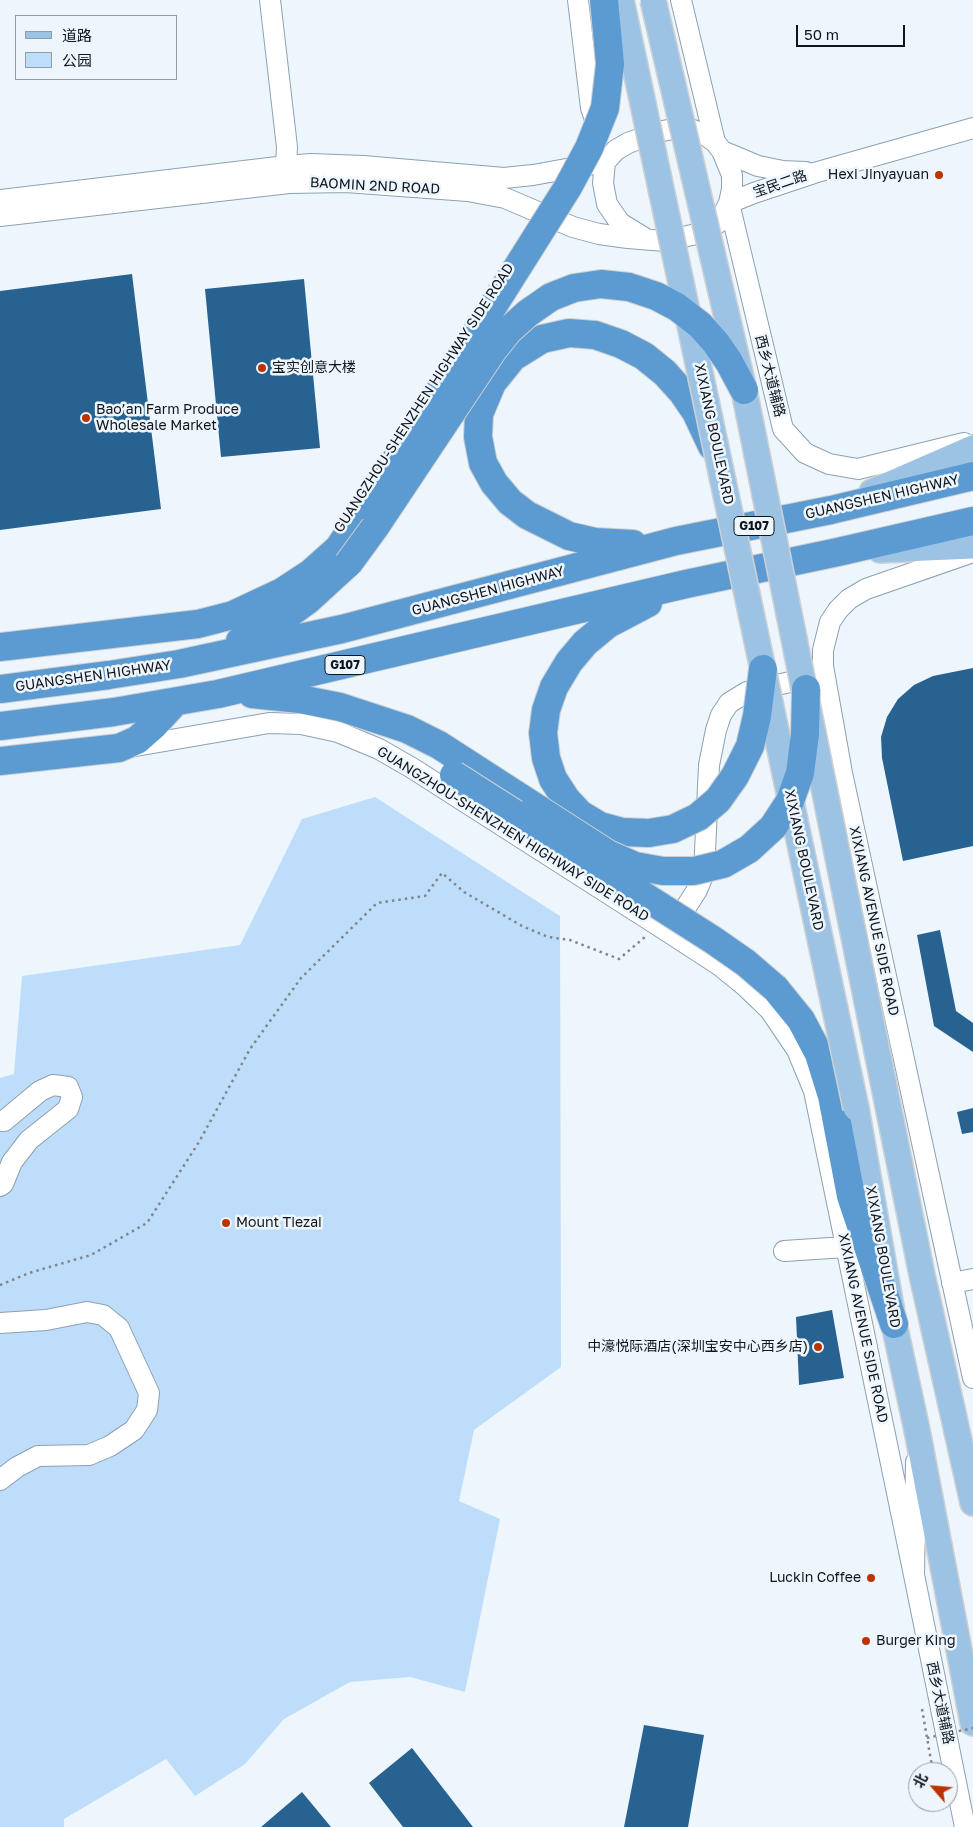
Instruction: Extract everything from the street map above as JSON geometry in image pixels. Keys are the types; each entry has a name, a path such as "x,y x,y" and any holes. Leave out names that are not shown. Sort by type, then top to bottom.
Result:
{"highway":[{"path":"0,647 198,624 233,615 282,592 311,573 338,548 568,187 589,148 605,108 610,64 604,0"},
{"path":"179,664 241,640 278,622 308,600 348,564 375,528 493,350 509,330 522,318 551,298 574,288 601,284 629,287 656,296 677,307 700,325 720,349 744,390"},
{"path":"676,541 640,544 595,542 568,536 527,515 510,502 494,483 483,463 478,437 479,414 492,383 513,356 542,340 569,333 595,335 621,344 644,356 666,374 683,393 696,412 720,463"},
{"name":"GUANGSHEN HIGHWAY","path":"0,688 109,675 179,664 342,629 676,541 831,510 973,476"},
{"name":"G107","path":"0,726 114,712 218,694 686,584 973,521"},
{"path":"686,584 608,624 585,643 569,662 559,679 546,710 543,733 546,758 553,779 566,799 580,814 600,826 622,832 649,833 673,829 698,817 718,800 735,776 750,746 757,716 763,669"},
{"path":"218,694 259,694 300,699 340,707 407,729 439,745 608,854 635,866 663,871 694,871 723,864 749,849 772,826 790,801 800,773 815,682"},
{"path":"0,761 119,748 137,740 175,702"},
{"path":"340,707 454,775 713,940 746,963 775,988 802,1020 819,1054 832,1096 851,1196 894,1324"}],"main road":[{"name":"XIXIANG BOULEVARD","path":"620,0 856,1108 894,1324 917,1430 973,1723"},
{"path":"653,0 744,390 815,682 922,1275 971,1494"},
{"path":"831,510 973,448"},
{"path":"838,552 973,546"}],"street":[{"path":"270,0 287,147 287,174"},
{"path":"578,0 591,108 607,159 603,182 607,204 612,213 620,222 641,237 665,241 701,233 711,228 719,222 729,203"},
{"name":"西乡大道辅路","path":"681,0 718,147 732,175 729,203 783,429 805,453 829,464 858,469 973,441"},
{"path":"558,172 582,143 587,132 591,108"},
{"name":"宝民二路","path":"607,159 616,150 628,143 658,132 678,128 693,130 705,135 718,147 758,166 783,171 814,173"},
{"path":"814,173 973,128"},
{"name":"BAOMIN 2ND ROAD","path":"0,216 287,174 311,164 363,166 504,178 558,172 607,159"},
{"name":"宝民二路","path":"729,203 814,173"},
{"name":"BAOMIN 2ND ROAD","path":"0,200 287,174 346,182 468,191 505,198 572,227 600,234 653,240"},
{"name":"GUANGZHOU-SHENZHEN HIGHWAY SIDE ROAD","path":"93,636 223,609 266,591 315,558 334,538 356,508 524,241 532,222 531,213 528,208"},
{"name":"XIXIANG AVENUE SIDE ROAD","path":"973,552 866,589 849,599 830,622 815,682 844,783 973,1378"},
{"path":"664,929 697,890 704,873 709,765 721,715 729,703 747,692 815,682"},
{"name":"GUANGZHOU-SHENZHEN HIGHWAY SIDE ROAD","path":"119,748 269,723 301,724 338,732 378,749 412,768 664,929"},
{"name":"XIXIANG AVENUE SIDE ROAD","path":"664,929 720,965 746,986 770,1010 797,1050 814,1091 914,1575"},
{"path":"0,1121 4,1121 40,1091 53,1085 68,1087 72,1097 68,1110 29,1140 12,1162 3,1184 0,1186"},
{"path":"784,1251 846,1247"},
{"path":"952,1283 973,1279"},
{"path":"0,1324 46,1320 86,1312 102,1315 119,1328 149,1393 147,1410 134,1430 110,1446 89,1455 38,1456 17,1467 0,1480"},
{"name":"西乡大道辅路","path":"917,1430 914,1575 965,1827"}],"path":[{"path":"0,1284 29,1273 92,1255 147,1223 200,1142 250,1049 301,978 377,903 424,896 442,873 464,892 522,926 548,937 570,940 618,959 664,929"},
{"path":"931,1762 927,1738 973,1728"}],"green space":[{"path":"375,797 560,916 561,1367 474,1430 459,1501 500,1519 465,1692 410,1677 350,1682 284,1719 245,1764 195,1796 166,1759 64,1819 64,1827 0,1827 0,1078 14,1074 22,976 240,945 302,819"}],"building":[{"path":"132,274 161,509 0,530 0,291"},
{"name":"宝实创意大楼","path":"304,279 320,448 221,457 205,289"},
{"path":"973,668 973,846 903,861 882,758 881,737 887,717 898,699 914,685 933,676"},
{"path":"940,930 956,1011 973,1023 973,1052 934,1026 917,935"},
{"path":"973,1108 973,1132 962,1134 957,1112"},
{"name":"中濠悦际酒店(深圳宝安中心西乡店)","path":"832,1310 844,1378 799,1385 796,1317"},
{"path":"644,1725 704,1735 688,1827 624,1827"},
{"path":"412,1748 473,1827 403,1827 369,1783"},
{"path":"302,1792 331,1827 261,1827"}],"place":[{"name":"Hexi Jinyayuan","path":"939,175"},
{"name":"宝实创意大楼","path":"262,368"},
{"name":"Bao’an Farm Produce Wholesale Market","path":"86,418"},
{"name":"Mount Tiezai","path":"226,1223"},
{"name":"中濠悦际酒店(深圳宝安中心西乡店)","path":"818,1347"},
{"name":"Luckin Coffee","path":"871,1578"},
{"name":"Burger King","path":"866,1641"}]}
